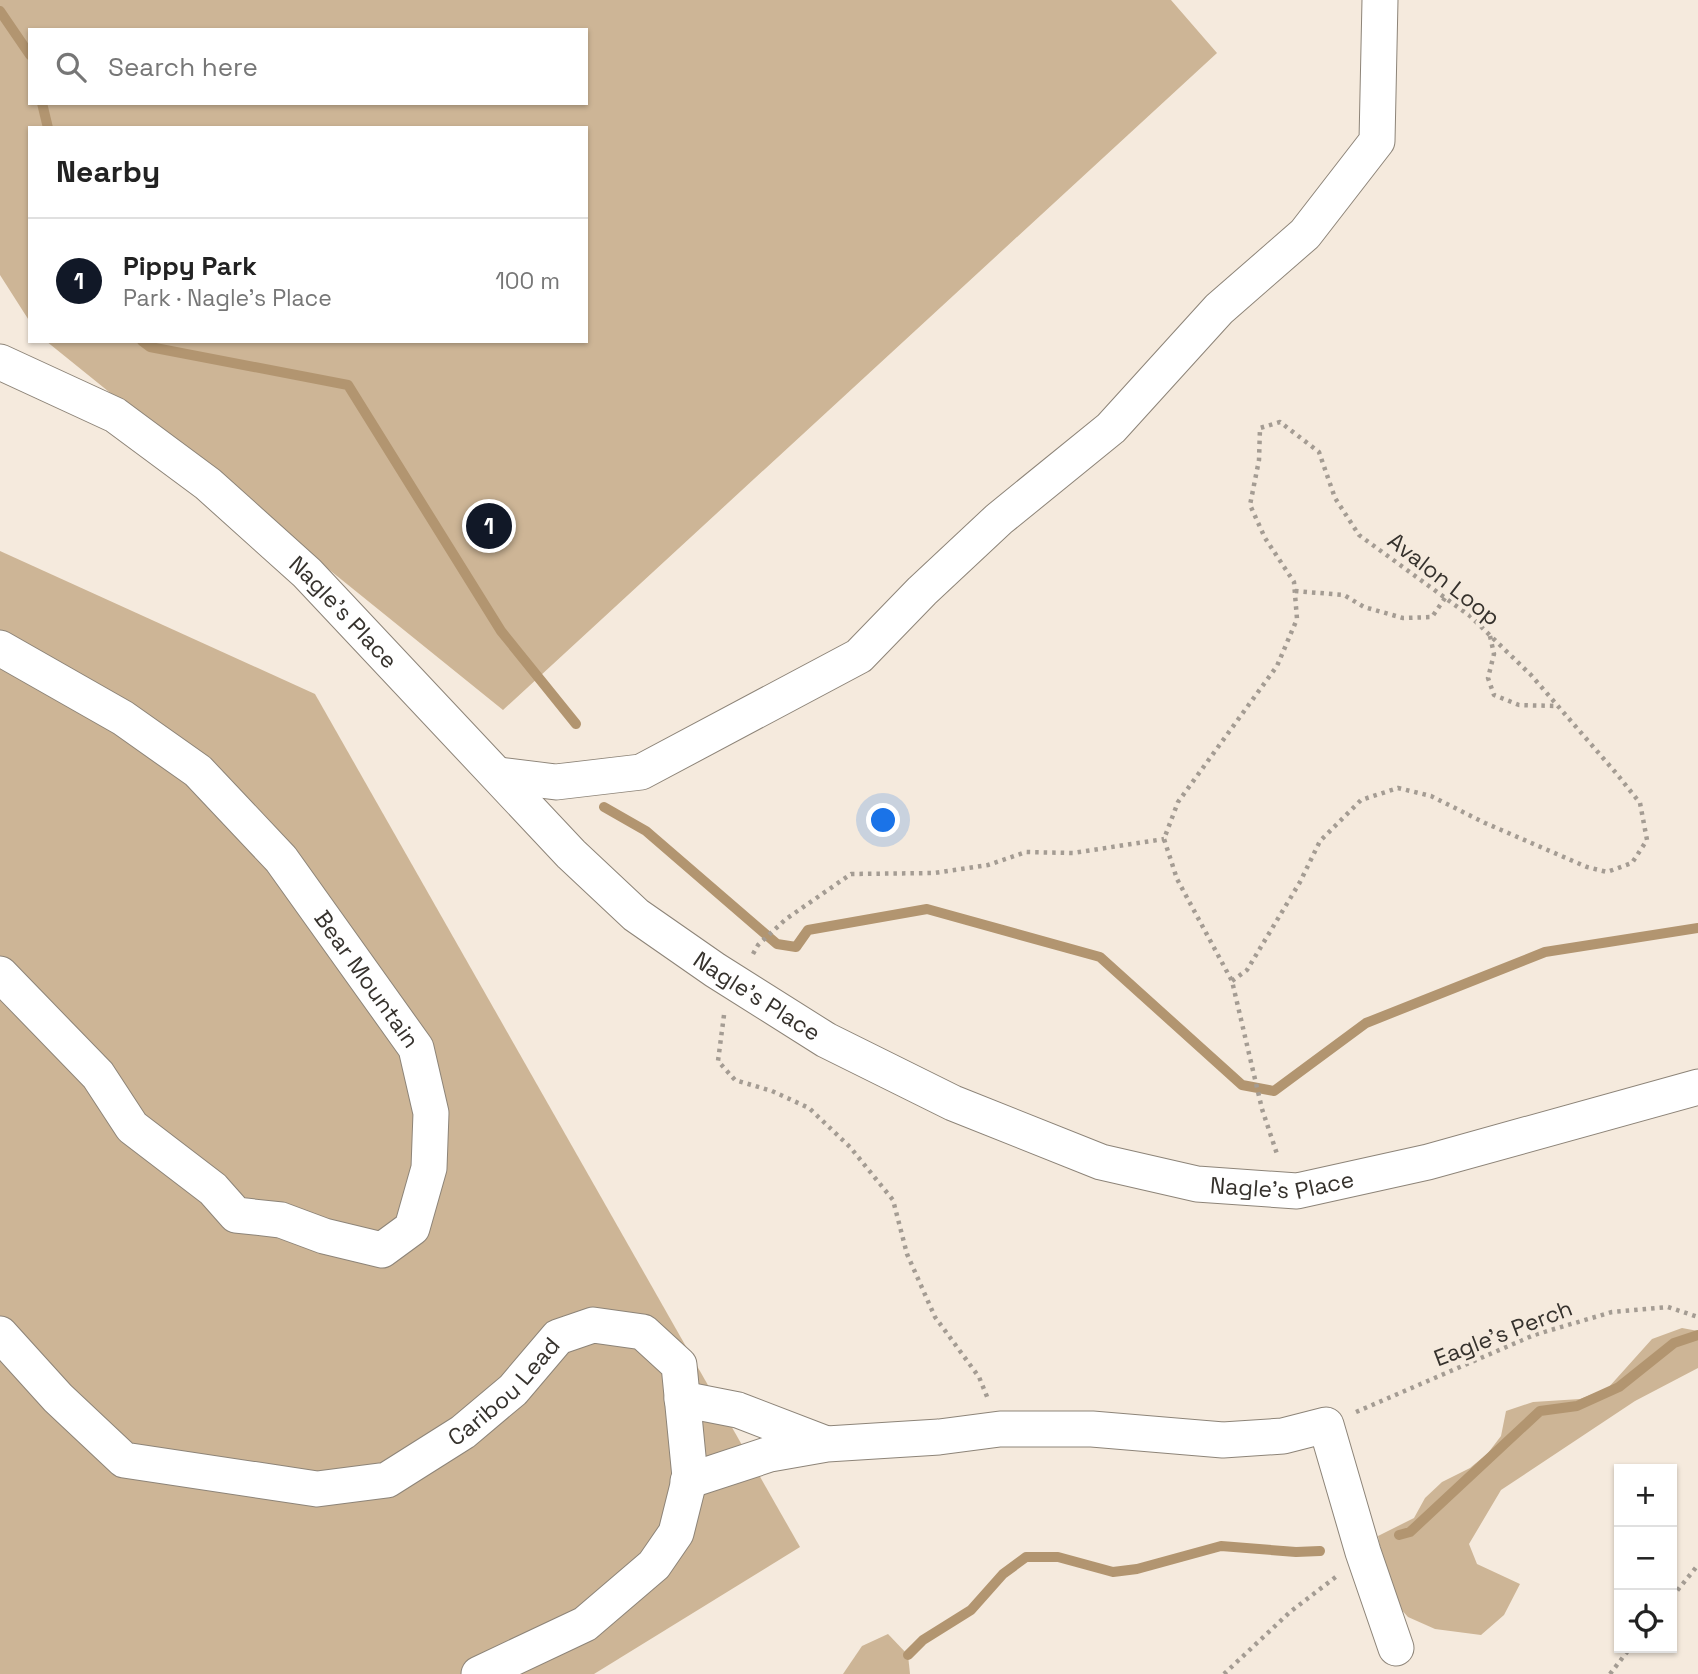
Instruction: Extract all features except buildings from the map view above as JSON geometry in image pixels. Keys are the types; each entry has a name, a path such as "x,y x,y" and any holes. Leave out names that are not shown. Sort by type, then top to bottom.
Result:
{"street":[{"path":"499,775 556,782 641,772 859,656 922,591 999,519 1111,428 1219,309 1305,234 1377,141 1380,0"},
{"name":"Nagle's Place","path":"0,362 115,415 208,484 307,573 571,854 636,915 736,984 825,1040 953,1103 1101,1162 1197,1184 1297,1191 1428,1162 1698,1087"},
{"name":"Bear Mountain","path":"0,648 123,718 198,771 281,859 416,1048 431,1113 429,1168 412,1228 382,1250 324,1236 281,1220 236,1215 214,1189 132,1127 98,1075 0,974"},
{"name":"Caribou Lead","path":"0,1334 58,1398 124,1460 317,1489 387,1479 463,1432 513,1390 558,1337 593,1325 643,1332 679,1365 690,1477 676,1533 654,1564 585,1624 479,1674"},
{"path":"682,1399 738,1410 827,1444"},
{"path":"688,1481 770,1454 827,1444 939,1437 1000,1429 1092,1429 1223,1440 1283,1436 1326,1425 1363,1552 1395,1648"}],"path":[{"name":"Avalon Loop","path":"1164,839 1178,802 1277,667 1297,619 1294,582 1265,538 1250,505 1259,460 1260,428 1280,422 1319,452 1335,498 1359,535 1470,616 1490,635 1531,675 1640,803 1647,840 1632,863 1607,872 1587,867 1485,823 1431,796 1398,788 1361,800 1320,841 1300,882 1247,970 1232,981"},
{"path":"1295,591 1344,595 1364,607 1403,618 1432,617 1445,598"},
{"path":"1490,635 1494,654 1488,678 1494,695 1519,705 1556,706"},
{"path":"758,945 786,919 851,874 934,873 988,865 1026,852 1073,853 1164,839 1177,879 1232,981 1274,1149 1297,1191"},
{"path":"736,984 725,1006 718,1060 734,1080 772,1091 809,1108 850,1147 892,1200 907,1254 934,1317 979,1377 1000,1429"},
{"name":"Eagle's Perch","path":"1326,1425 1534,1335 1612,1312 1668,1307 1698,1317"},
{"path":"1224,1674 1290,1612 1328,1585 1363,1552"},
{"path":"1677,1591 1698,1565"},
{"path":"1610,1674 1626,1653"}],"shaded area":[{"path":"0,0 1171,0 1217,53 503,710 48,343 588,343 588,126 28,126 28,319 0,275"},
{"path":"0,551 315,694 800,1547 594,1674 0,1674"},
{"path":"1682,1328 1698,1331 1698,1368 1635,1401 1501,1490 1469,1544 1477,1564 1520,1584 1504,1615 1481,1635 1435,1629 1408,1617 1390,1597 1378,1536 1414,1518 1425,1498 1442,1482 1470,1468 1488,1453 1501,1436 1506,1411 1533,1402 1580,1399 1608,1388 1652,1339"},
{"path":"888,1634 908,1655 910,1674 843,1674 862,1646"}],"waterway":[{"path":"0,11 28,52"},
{"path":"42,105 48,126"},
{"path":"145,343 150,347 348,385 501,631 576,724"},
{"path":"604,807 646,831 777,944 796,947 808,930 927,909 1100,957 1242,1085 1274,1091 1366,1023 1545,952 1698,928"},
{"path":"1399,1535 1410,1532 1540,1411 1577,1406 1619,1387 1674,1343 1698,1335"},
{"path":"908,1655 923,1640 971,1610 1003,1574 1026,1557 1058,1557 1113,1572 1137,1569 1221,1546 1296,1552 1320,1551"}],"place":[{"name":"Pippy Park","path":"489,526"}]}
